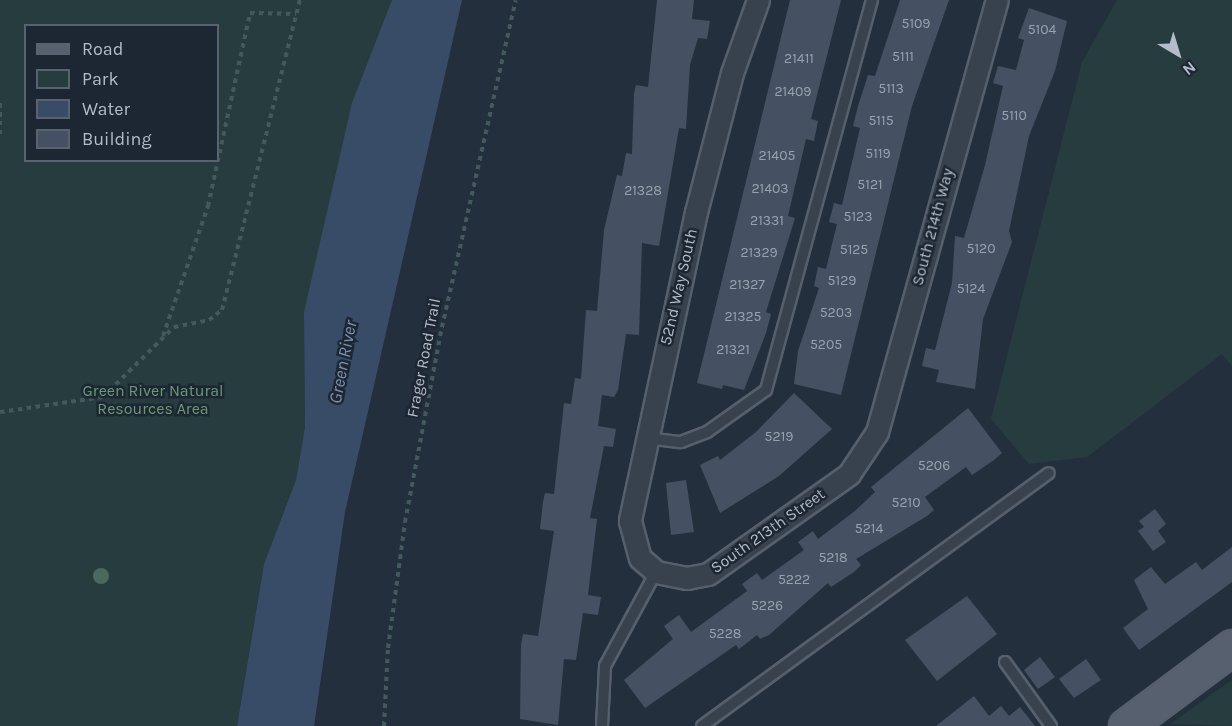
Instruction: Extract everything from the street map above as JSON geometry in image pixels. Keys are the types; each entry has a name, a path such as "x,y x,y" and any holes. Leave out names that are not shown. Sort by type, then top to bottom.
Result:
{"main road":[{"path":"1126,726 1232,647"}],"street":[{"name":"52nd Way South","path":"656,572 640,558 630,521 696,212 732,73 758,0"},
{"name":"South 214th Way","path":"866,453 877,432 997,0"},
{"name":"South 213th Street","path":"656,572 687,578 708,574 849,474 866,453"}],"lane":[{"path":"646,438 681,442 707,432 766,390 872,0"},
{"path":"702,726 1049,473"},
{"path":"602,726 605,666 656,572"},
{"path":"1005,662 1051,726"}],"path":[{"path":"0,412 103,397 174,327 209,320 230,297 300,0"},
{"name":"Frager Road Trail","path":"384,726 388,648 405,522 440,336 516,0"},
{"path":"219,155 250,13 297,14"},
{"path":"0,103 0,139"},
{"path":"163,337 208,206 218,162"}],"green space":[{"name":"Green River Natural Resources Area","path":"0,0 392,0 304,312 305,427 296,480 264,564 237,726 0,726"},
{"path":"1117,0 1232,0 1232,366 1222,354 1087,457 1029,464 991,419 1082,62"},
{"path":"1232,680 1232,726 1170,724"}],"water":[{"name":"Green River","path":"392,0 462,0 345,512 314,726 237,726 264,564 296,480 305,427 304,312 352,103"}],"building":[{"path":"657,0 694,0 692,19 710,21 707,39 698,38 690,65 686,129 679,128 659,246 642,243 639,335 626,334 618,390 614,397 602,395 598,426 616,429 613,447 604,446 590,518 597,519 588,595 601,597 598,615 583,613 576,660 564,659 558,725 520,719 521,645 523,634 538,636 554,531 540,529 543,502 545,493 554,494 564,403 571,404 575,378 581,379 586,310 597,311 604,230 617,175 622,176 626,153 632,154 636,85 648,87"},
{"path":"790,0 841,0 811,119 818,121 814,141 806,139 788,216 795,218 766,312 771,314 766,333 744,390 723,385 722,389 697,383"},
{"path":"900,0 949,0 912,106 841,395 794,384 798,351 819,288 814,286 818,267 826,269 837,224 829,222 834,203 842,205 860,128 853,126 858,106 868,75 875,76"},
{"path":"1029,8 1067,21 1055,71 1029,136 1009,231 1012,242 983,319 975,389 936,382 939,370 922,366 926,348 935,350 952,283 955,236 964,238 985,165 1003,86 993,83 998,66 1016,70 1024,40 1018,38"},
{"path":"794,393 832,429 779,476 720,513 700,465 718,456 720,460 756,432"},
{"path":"968,408 1002,453 972,475 966,467 925,497 934,510 856,559 861,565 854,572 831,587 828,583 769,635 760,639 757,635 739,649 736,645 645,708 624,680 673,639 664,626 679,615 691,632 747,591 742,584 757,573 762,580 804,550 798,542 813,531 818,539 855,511 875,492 871,487"},
{"path":"686,480 694,532 671,535 666,483"},
{"path":"1155,509 1166,524 1158,531 1166,542 1153,551 1138,531 1144,527 1139,521"},
{"path":"1232,547 1232,582 1139,650 1123,628 1148,609 1134,580 1151,567 1165,584 1196,562 1202,570"},
{"path":"967,596 997,634 937,681 905,640"},
{"path":"1040,657 1055,677 1038,689 1024,670"},
{"path":"1086,659 1101,680 1074,698 1059,679"},
{"path":"974,696 989,716 1001,706 1009,716 1020,707 1035,726 936,726"}]}
